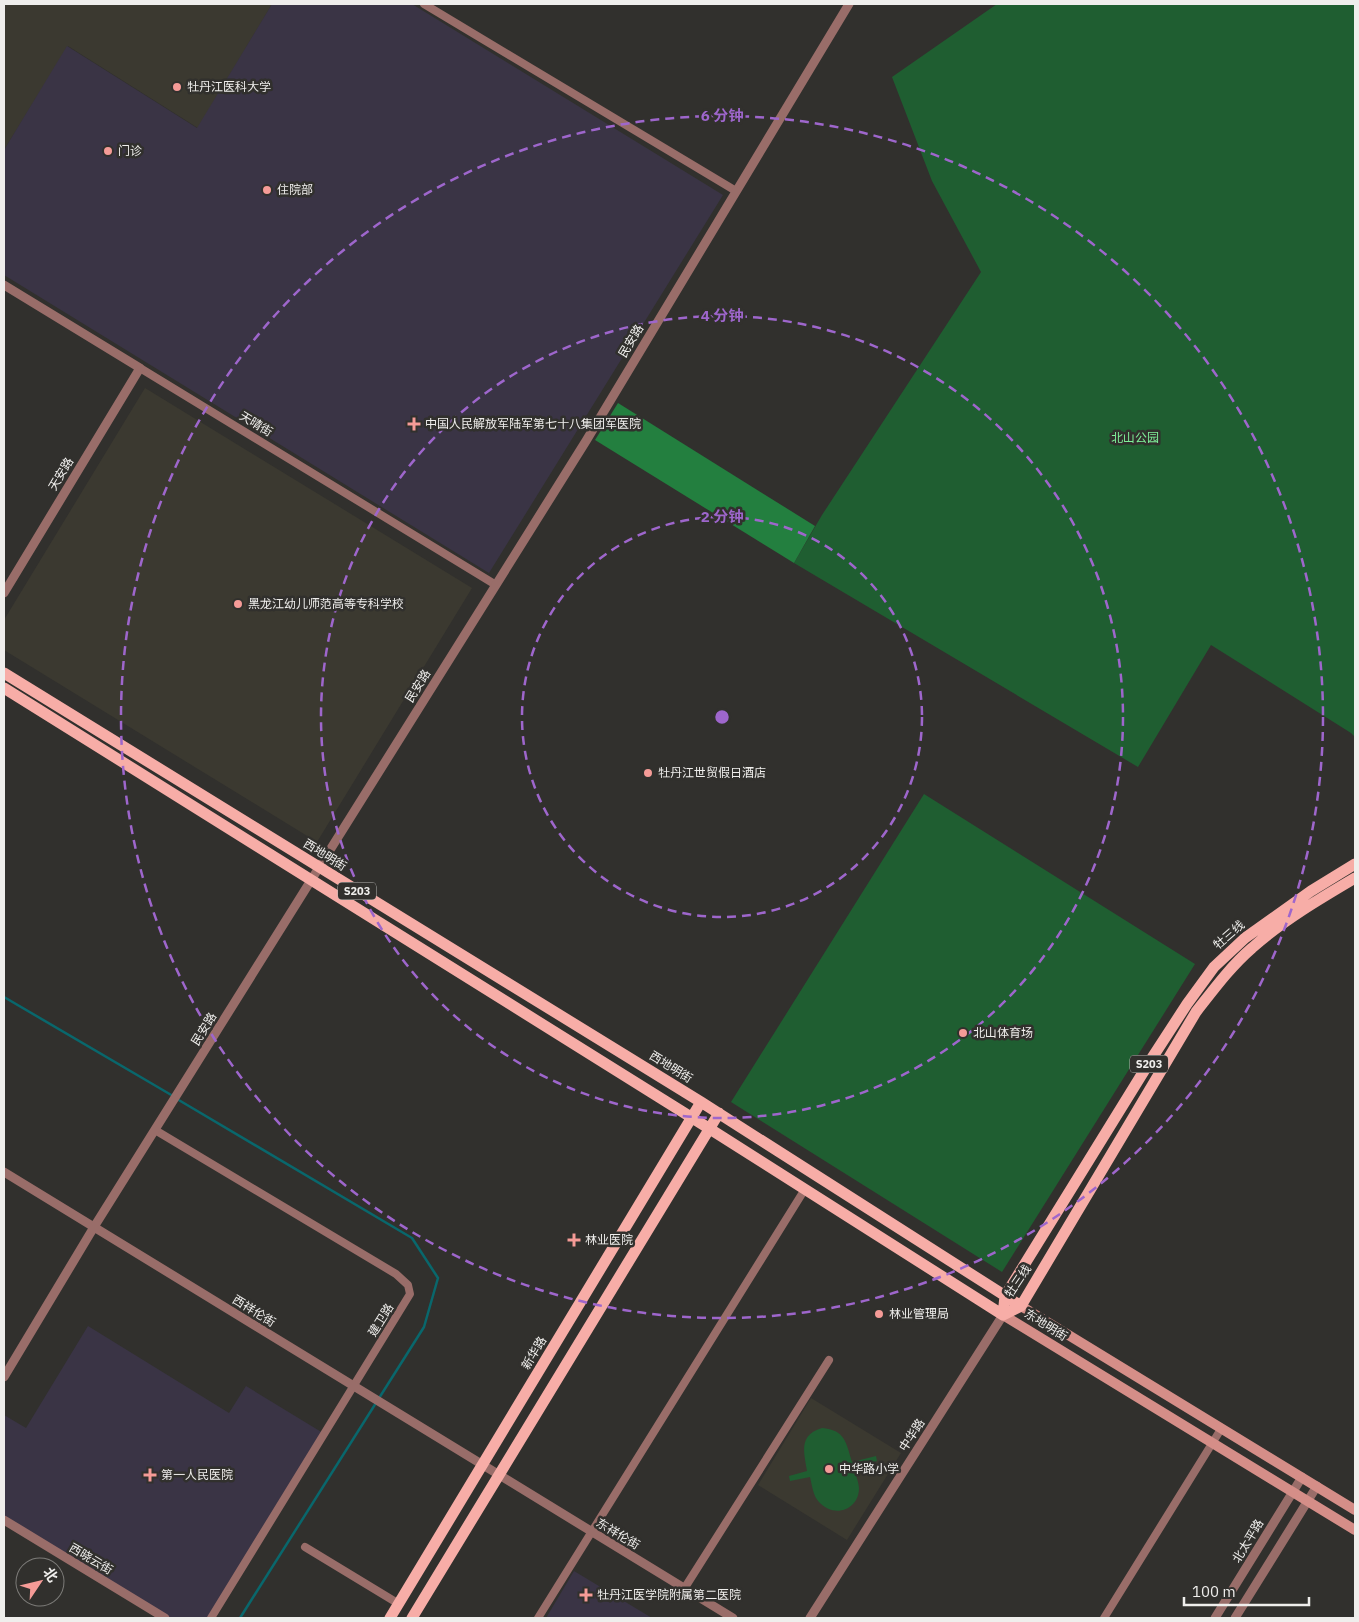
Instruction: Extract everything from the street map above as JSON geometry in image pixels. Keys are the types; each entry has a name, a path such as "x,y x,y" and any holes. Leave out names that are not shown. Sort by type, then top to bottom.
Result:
{"main road":[{"name":"西地明街","path":"4,673 710,1108"},
{"name":"S203","path":"4,688 701,1123"},
{"name":"牡三线","path":"1003,1315 1005,1296 1152,1058 1214,967 1245,938 1312,891 1355,864"},
{"name":"牡三线","path":"1003,1315 1021,1306 1196,1012 1222,978 1252,948 1280,927 1355,878"},
{"name":"东地明街","path":"710,1108 1021,1306 1355,1510"},
{"name":"新华路","path":"390,1618 490,1471 710,1108"},
{"path":"412,1618 490,1471 710,1108"},
{"name":"东地明街","path":"701,1123 1003,1315 1355,1530"}],"street":[{"path":"424,4 736,191"},
{"name":"民安路","path":"4,1377 94,1227 586,441 849,4"},
{"name":"天晴街","path":"4,285 496,585"},
{"name":"天安路","path":"4,593 140,368"},
{"name":"建卫路","path":"155,1130 396,1274 408,1284 410,1294 211,1618"},
{"name":"西祥伦街","path":"4,1172 490,1471"},
{"path":"538,1618 805,1189"},
{"name":"中华路","path":"810,1618 1003,1315"},
{"path":"684,1589 829,1360"},
{"path":"1104,1618 1221,1429"},
{"name":"东祥伦街","path":"490,1471 733,1618"},
{"name":"北太平路","path":"1215,1618 1302,1477"},
{"path":"1235,1618 1317,1486"},
{"name":"西晓云街","path":"4,1520 165,1618"},
{"path":"306,1547 399,1604"}],"shaded area":[{"name":"牡丹江医科大学","path":"4,4 272,4 198,128 68,46 4,150"},
{"name":"中国人民解放军陆军第七十八集团军医院","path":"272,4 412,4 723,195 489,573 4,275 4,150 67,46 197,128"},
{"name":"黑龙江幼儿师范高等专科学校","path":"145,388 472,588 317,842 4,650 4,620"},
{"name":"第一人民医院","path":"88,1326 229,1413 246,1386 323,1433 210,1618 168,1618 4,1518 4,1415 26,1428"},
{"name":"中华路小学","path":"811,1398 901,1453 847,1540 758,1485"},
{"name":"牡丹江医学院附属第二医院","path":"574,1571 652,1618 546,1618"}],"green space":[{"name":"北山公园","path":"997,4 1355,4 1355,737 1211,645 1138,767 794,563 822,515 981,272 932,181 892,77"},
{"path":"618,403 815,526 794,563 595,440"},
{"name":"北山体育场","path":"924,794 1195,964 1002,1272 731,1102"},
{"path":"822,1428 836,1431 840,1434 846,1443 852,1462 876,1456 877,1461 854,1467 859,1486 858,1497 850,1507 844,1510 831,1510 819,1502 814,1494 810,1477 790,1481 789,1476 807,1471 804,1445 809,1435"}],"waterway":[{"path":"4,997 173,1096"},
{"path":"177,1099 412,1238 438,1278 424,1327 240,1618"}],"place":[{"name":"牡丹江医科大学","path":"177,87"},
{"name":"门诊","path":"108,151"},
{"name":"住院部","path":"267,190"},
{"name":"中国人民解放军陆军第七十八集团军医院","path":"414,424"},
{"name":"黑龙江幼儿师范高等专科学校","path":"238,604"},
{"name":"牡丹江世贸假日酒店","path":"648,773"},
{"name":"北山体育场","path":"963,1033"},
{"name":"林业医院","path":"574,1240"},
{"name":"林业管理局","path":"879,1314"},
{"name":"中华路小学","path":"829,1469"},
{"name":"第一人民医院","path":"150,1475"},
{"name":"牡丹江医学院附属第二医院","path":"586,1595"}]}
